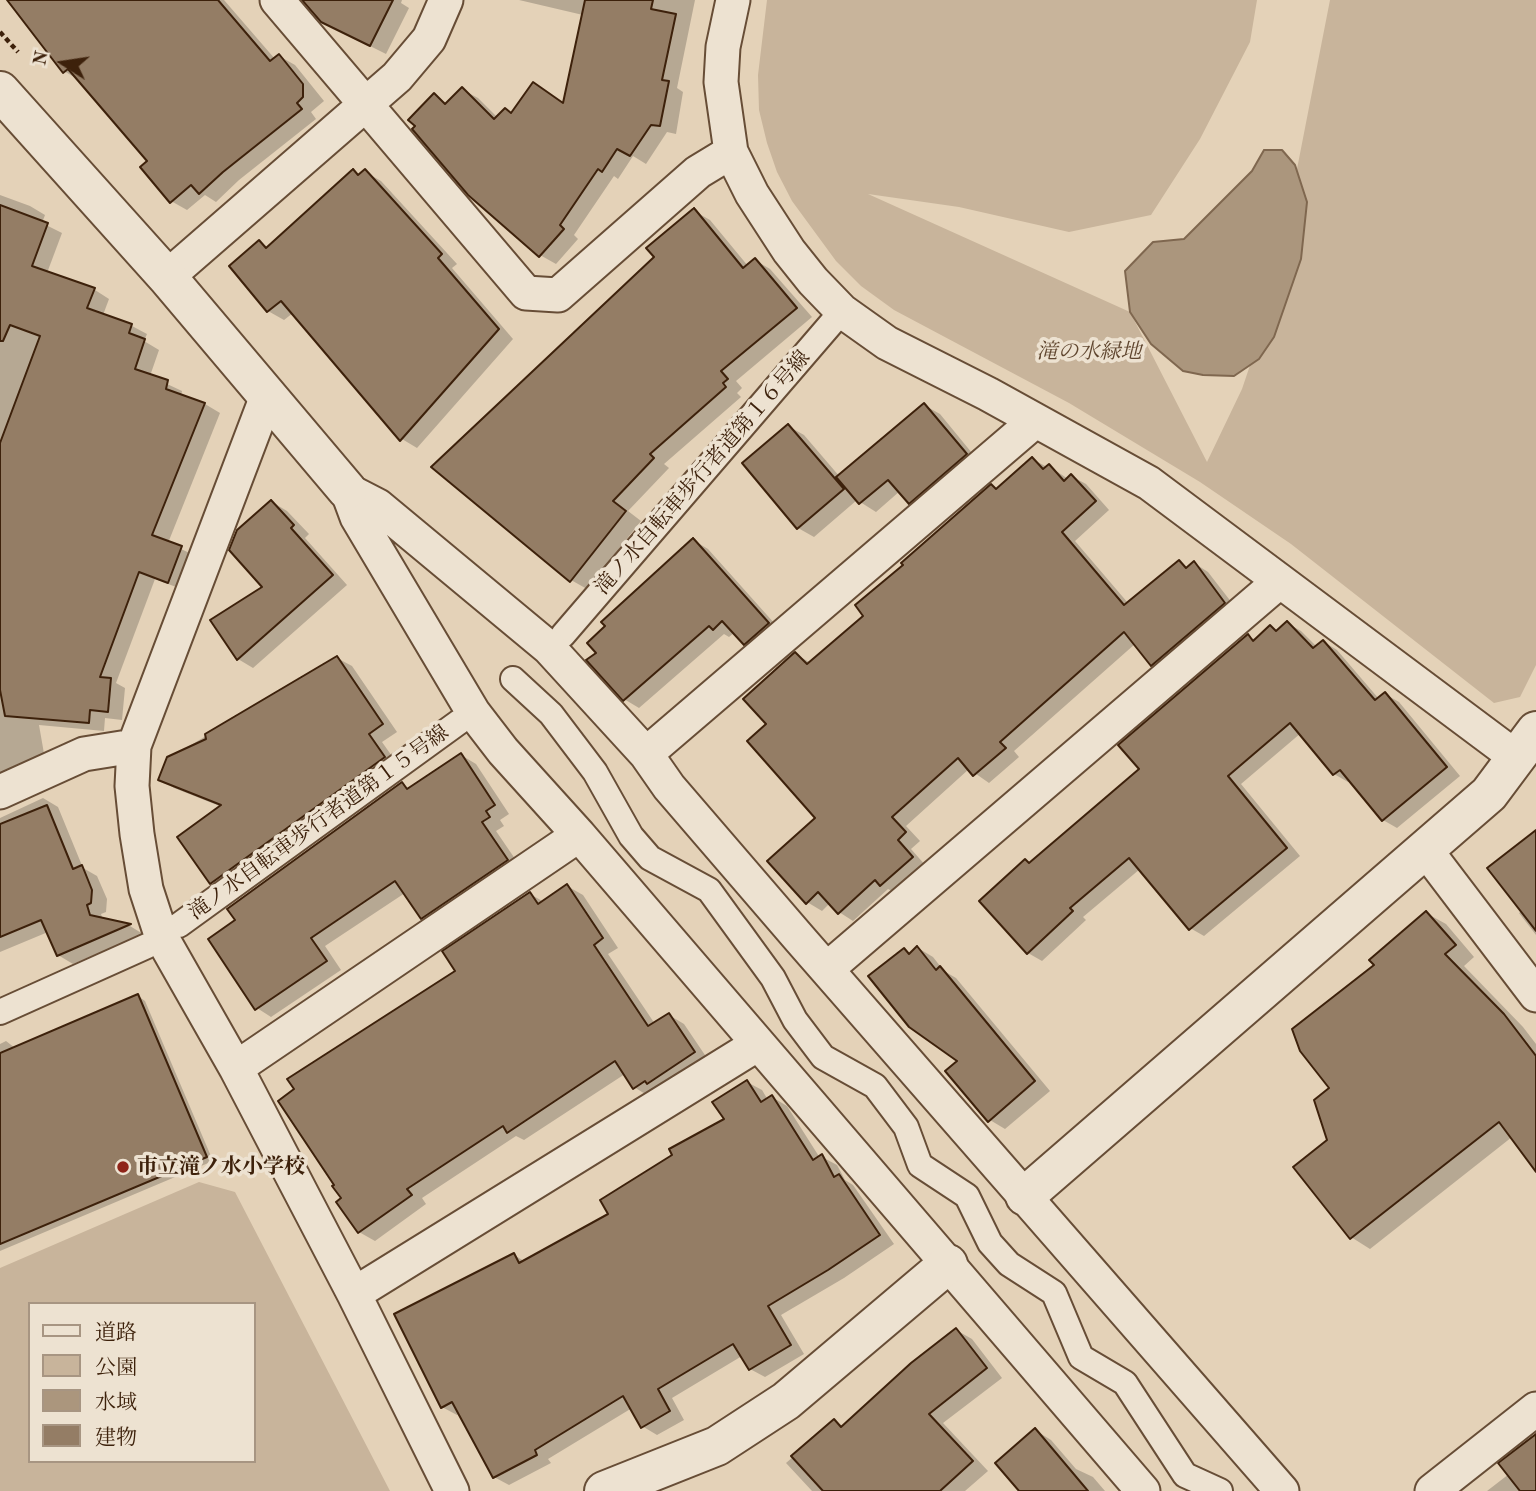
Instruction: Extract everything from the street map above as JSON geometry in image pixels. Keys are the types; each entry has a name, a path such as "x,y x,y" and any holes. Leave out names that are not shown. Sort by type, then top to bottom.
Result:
{"street":[{"path":"276,0 526,293 558,295 698,172 731,152"},
{"path":"167,277 397,76 429,39 446,0"},
{"path":"733,0 723,47 721,82 731,152 752,194 789,251 842,311 887,343 988,394 1149,483 1280,581 1526,745 1489,794 1025,1196"},
{"path":"0,91 167,277 347,490 357,517 473,712 503,751 579,835 1143,1491"},
{"name":"滝ノ水自転車歩行者道第１６号線","path":"563,635 842,311"},
{"path":"267,396 134,746 132,786 146,888 162,938 236,1068 354,1294 452,1491"},
{"path":"646,754 1035,421"},
{"path":"347,490 378,506 549,648 646,754 669,787 1282,1491"},
{"path":"827,969 1280,581"},
{"path":"513,679 551,714 595,772 631,835 650,858 709,890 773,978 795,1020 823,1057 875,1086 906,1127 920,1165 967,1196 990,1243 1009,1264 1054,1293 1081,1357 1125,1383 1185,1475 1220,1491"},
{"name":"滝ノ水自転車歩行者道第１５号線","path":"179,925 459,722"},
{"path":"0,792 84,754 134,746"},
{"path":"236,1068 579,835"},
{"path":"1425,849 1536,995"},
{"path":"0,1012 148,946"},
{"path":"354,1294 758,1044"},
{"path":"604,1491 717,1446 775,1409 948,1264"},
{"path":"1432,1491 1536,1409"}],"green space":[{"name":"滝の水緑地","path":"767,0 1257,0 1250,42 1200,139 1151,215 1069,232 959,207 868,194 1130,312 1207,462 1242,389 1265,321 1330,0 1536,0 1536,665 1520,697 1494,703 1291,544 1200,482 1069,403 894,310 861,286 836,261 792,201 777,172 767,143 759,110 758,75"},
{"path":"199,1182 235,1192 390,1491 0,1491 0,1268"}],"water":[{"path":"1264,150 1282,150 1295,165 1307,202 1301,259 1274,337 1259,359 1234,376 1183,371 1151,344 1130,312 1125,271 1153,242 1184,239 1252,171"}],"building":[{"path":"7,0 218,0 270,61 279,54 303,84 303,97 297,103 302,109 199,194 191,185 170,203 140,167 147,161 68,69 63,73"},
{"path":"302,0 393,0 370,46 321,22"},
{"path":"585,0 653,0 651,9 676,14 662,80 669,81 660,126 651,125 630,156 617,149 602,172 598,169 560,225 564,229 539,257 468,195 412,129 415,126 408,120 434,93 445,104 462,87 494,119 505,108 511,113 533,82 563,103"},
{"path":"353,169 358,175 365,169 442,254 438,258 499,329 400,441 281,301 267,312 229,266 259,240 266,248"},
{"path":"0,205 48,223 32,266 95,288 87,308 132,324 129,333 145,339 135,369 168,380 166,389 205,403 152,535 182,546 168,583 139,572 100,677 111,678 108,712 90,710 89,723 5,716 0,690 0,443 40,336 10,325 3,341 0,341"},
{"path":"694,208 743,268 755,258 797,308 721,371 728,379 723,383 726,387 650,454 654,458 613,501 626,511 570,582 431,467 654,257 646,248"},
{"path":"924,403 967,454 909,504 888,480 859,504 836,477"},
{"path":"788,424 844,489 797,529 742,463"},
{"path":"1032,457 1043,469 1049,464 1064,481 1071,474 1096,501 1062,532 1124,605 1179,560 1186,568 1194,561 1225,603 1151,666 1124,632 1000,742 1006,748 973,776 958,758 892,817 906,832 898,840 913,857 880,886 875,880 838,914 818,892 806,904 767,861 815,818 747,741 766,724 743,699 795,652 807,664 863,616 855,605 991,484 996,489"},
{"path":"271,500 294,525 291,528 333,575 237,660 210,620 262,587 229,550 237,530"},
{"path":"693,538 769,623 744,645 722,621 713,630 709,626 623,701 586,660 596,653 587,643 605,626 601,622"},
{"path":"1287,621 1313,648 1323,640 1375,700 1385,692 1447,767 1382,821 1340,770 1333,775 1290,723 1228,776 1287,848 1189,930 1129,858 1070,908 1073,911 1027,954 979,901 1025,859 1029,863 1139,769 1118,745 1248,634 1253,641 1270,625 1276,631"},
{"path":"337,656 383,724 369,734 385,757 210,884 177,837 221,805 158,780 167,757 206,739 205,734"},
{"path":"461,753 495,805 486,811 490,817 482,822 508,860 421,919 395,881 311,938 327,961 255,1010 208,939 235,920 227,909 402,782 407,789"},
{"path":"47,805 73,869 82,865 92,890 91,903 87,905 90,915 131,924 57,956 41,920 0,937 0,824"},
{"path":"1536,830 1536,931 1487,868"},
{"path":"567,884 603,938 594,945 648,1026 669,1013 695,1052 647,1084 645,1081 633,1089 615,1061 507,1133 503,1126 407,1189 412,1195 358,1233 336,1202 341,1198 332,1186 334,1185 278,1101 294,1089 287,1079 455,971 442,951 530,892 538,904"},
{"path":"1426,911 1456,945 1445,954 1504,1014 1536,1056 1536,1172 1499,1122 1350,1239 1293,1167 1327,1140 1314,1100 1329,1088 1300,1051 1292,1029 1374,965 1369,960"},
{"path":"917,946 936,970 940,966 1035,1081 988,1122 945,1071 957,1061 909,1027 868,976 904,948 909,954"},
{"path":"138,994 207,1157 0,1244 0,1053"},
{"path":"747,1080 761,1102 772,1095 813,1160 822,1154 834,1177 839,1174 880,1235 768,1306 791,1345 749,1370 733,1344 658,1389 670,1411 641,1428 623,1396 535,1450 537,1455 493,1478 452,1402 441,1408 394,1314 514,1253 519,1263 608,1214 600,1200 672,1155 669,1149 724,1119 712,1102"},
{"path":"956,1328 987,1368 929,1414 973,1461 940,1491 823,1491 791,1456 834,1419 841,1427 911,1363"},
{"path":"1035,1428 1088,1491 1019,1491 995,1463"},
{"path":"1536,1434 1536,1491 1520,1491 1498,1463"}],"place":[{"name":"市立滝ノ水小学校","path":"123,1167"}]}
